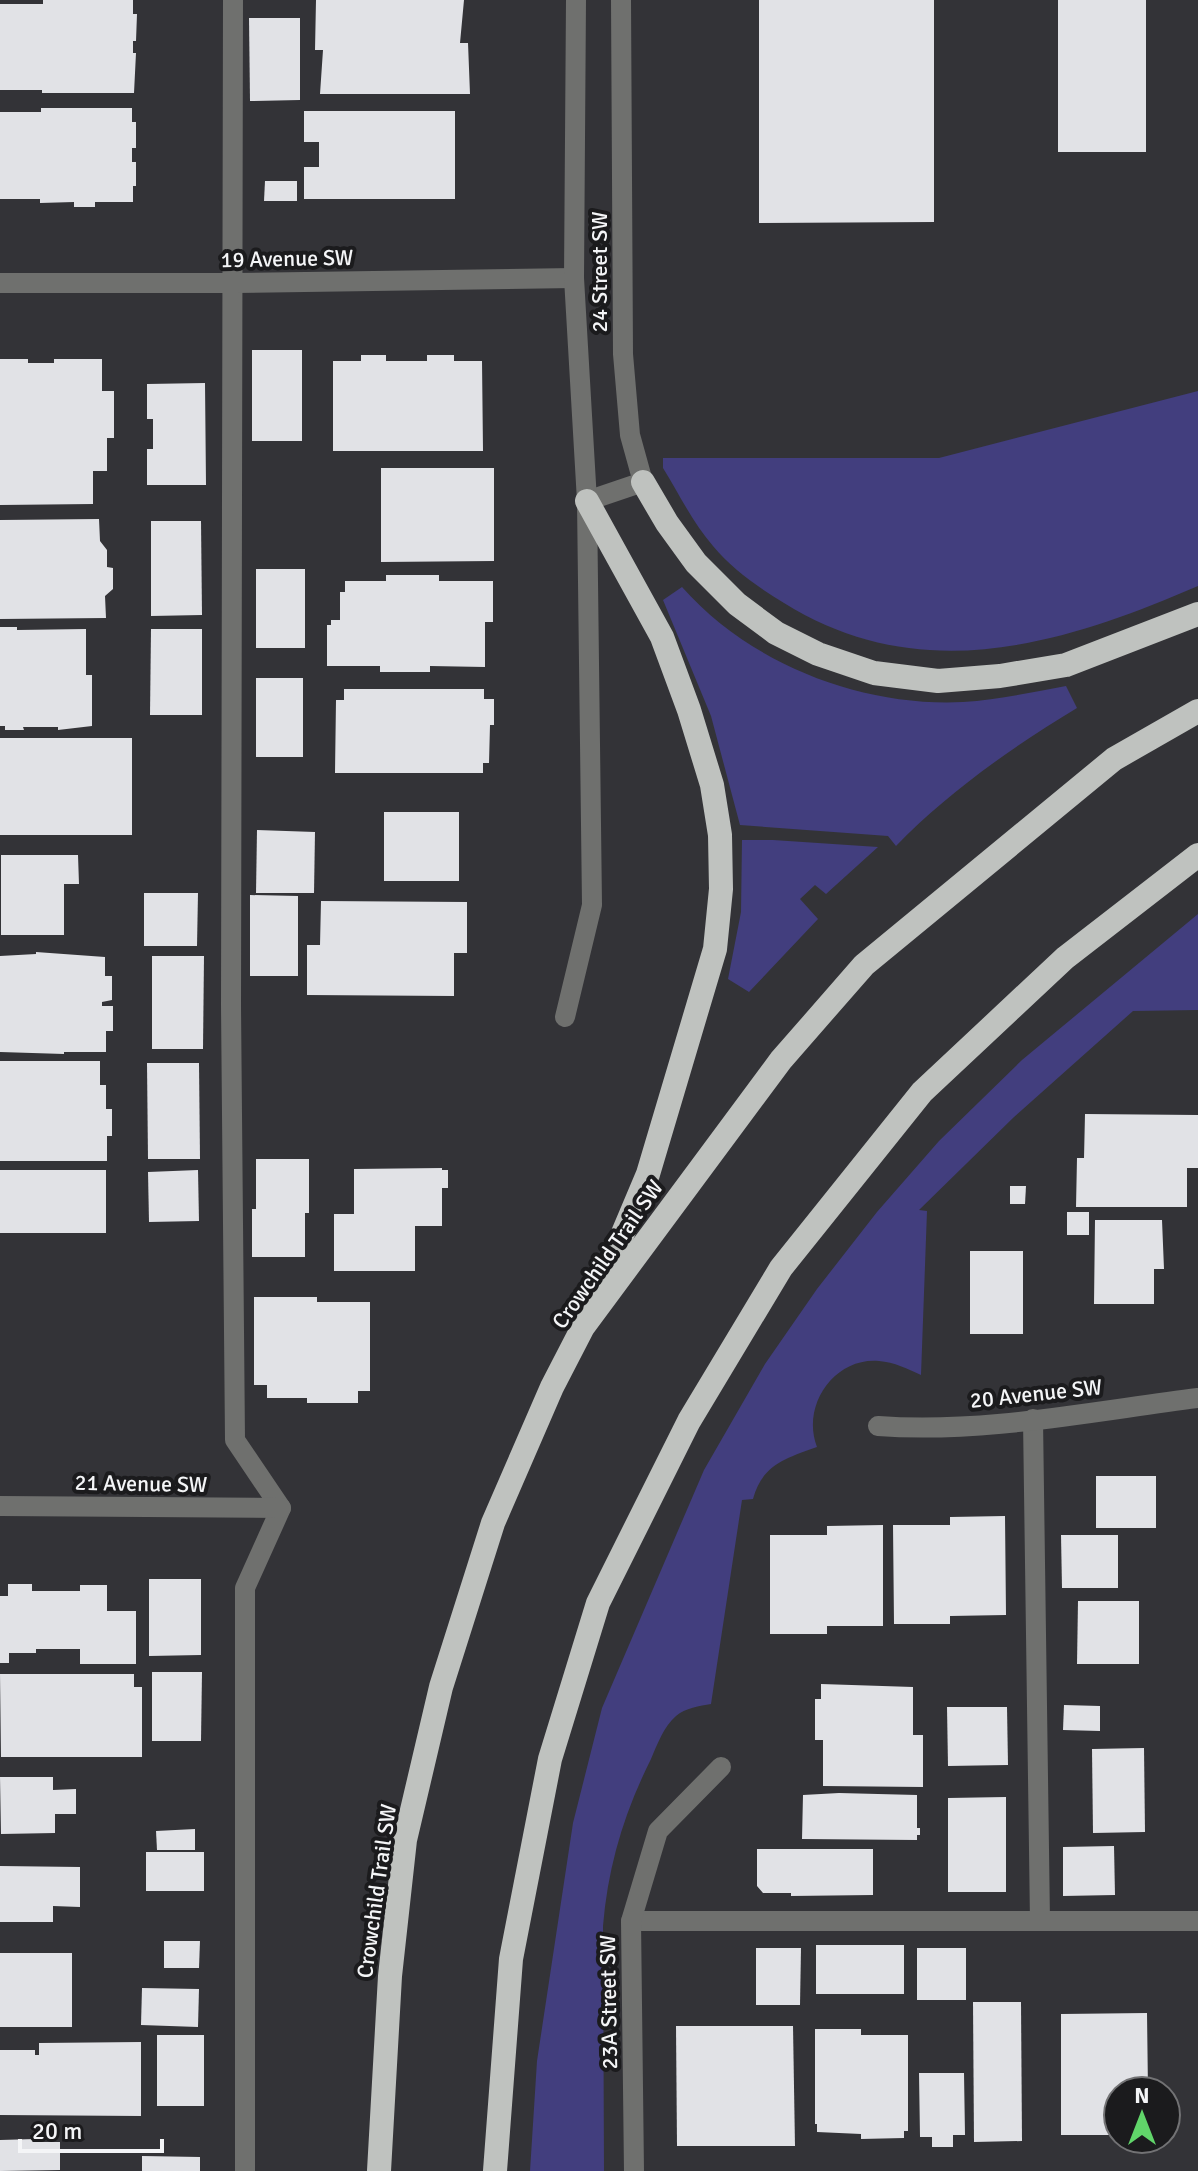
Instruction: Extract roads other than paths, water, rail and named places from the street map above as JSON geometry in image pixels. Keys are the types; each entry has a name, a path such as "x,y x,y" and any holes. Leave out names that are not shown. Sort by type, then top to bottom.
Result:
{"highway":[{"path":"643,482 696,563 737,604 776,633 818,654 874,673 938,681 1066,665 1198,614"},
{"path":"583,1327 648,1174 715,949 721,889 720,835 712,785 689,710 662,637 587,501"},
{"name":"Crowchild Trail SW","path":"379,2171 390,1976 405,1840 441,1687 493,1523 552,1387 583,1327 781,1060 864,965 1114,759 1198,711"},
{"path":"495,2171 511,1959 550,1759 598,1603 689,1421 781,1268 922,1092 1065,958 1198,855"}],"street":[{"path":"233,0 231,1005 235,1440 281,1508 245,1588 245,2171"},
{"name":"24 Street SW","path":"565,1017 592,905 587,501 574,278 576,0"},
{"name":"24 Street SW","path":"621,0 623,354 630,435 643,482"},
{"name":"19 Avenue SW","path":"0,283 574,278"},
{"path":"587,501 643,482"},
{"name":"20 Avenue SW","path":"878,1426 921,1429 1033,1419 1198,1398"},
{"path":"1033,1419 1040,1921"},
{"name":"21 Avenue SW","path":"0,1506 281,1508"},
{"name":"23A Street SW","path":"634,2171 631,1921 658,1831 721,1767"},
{"path":"631,1921 1198,1921"}]}
